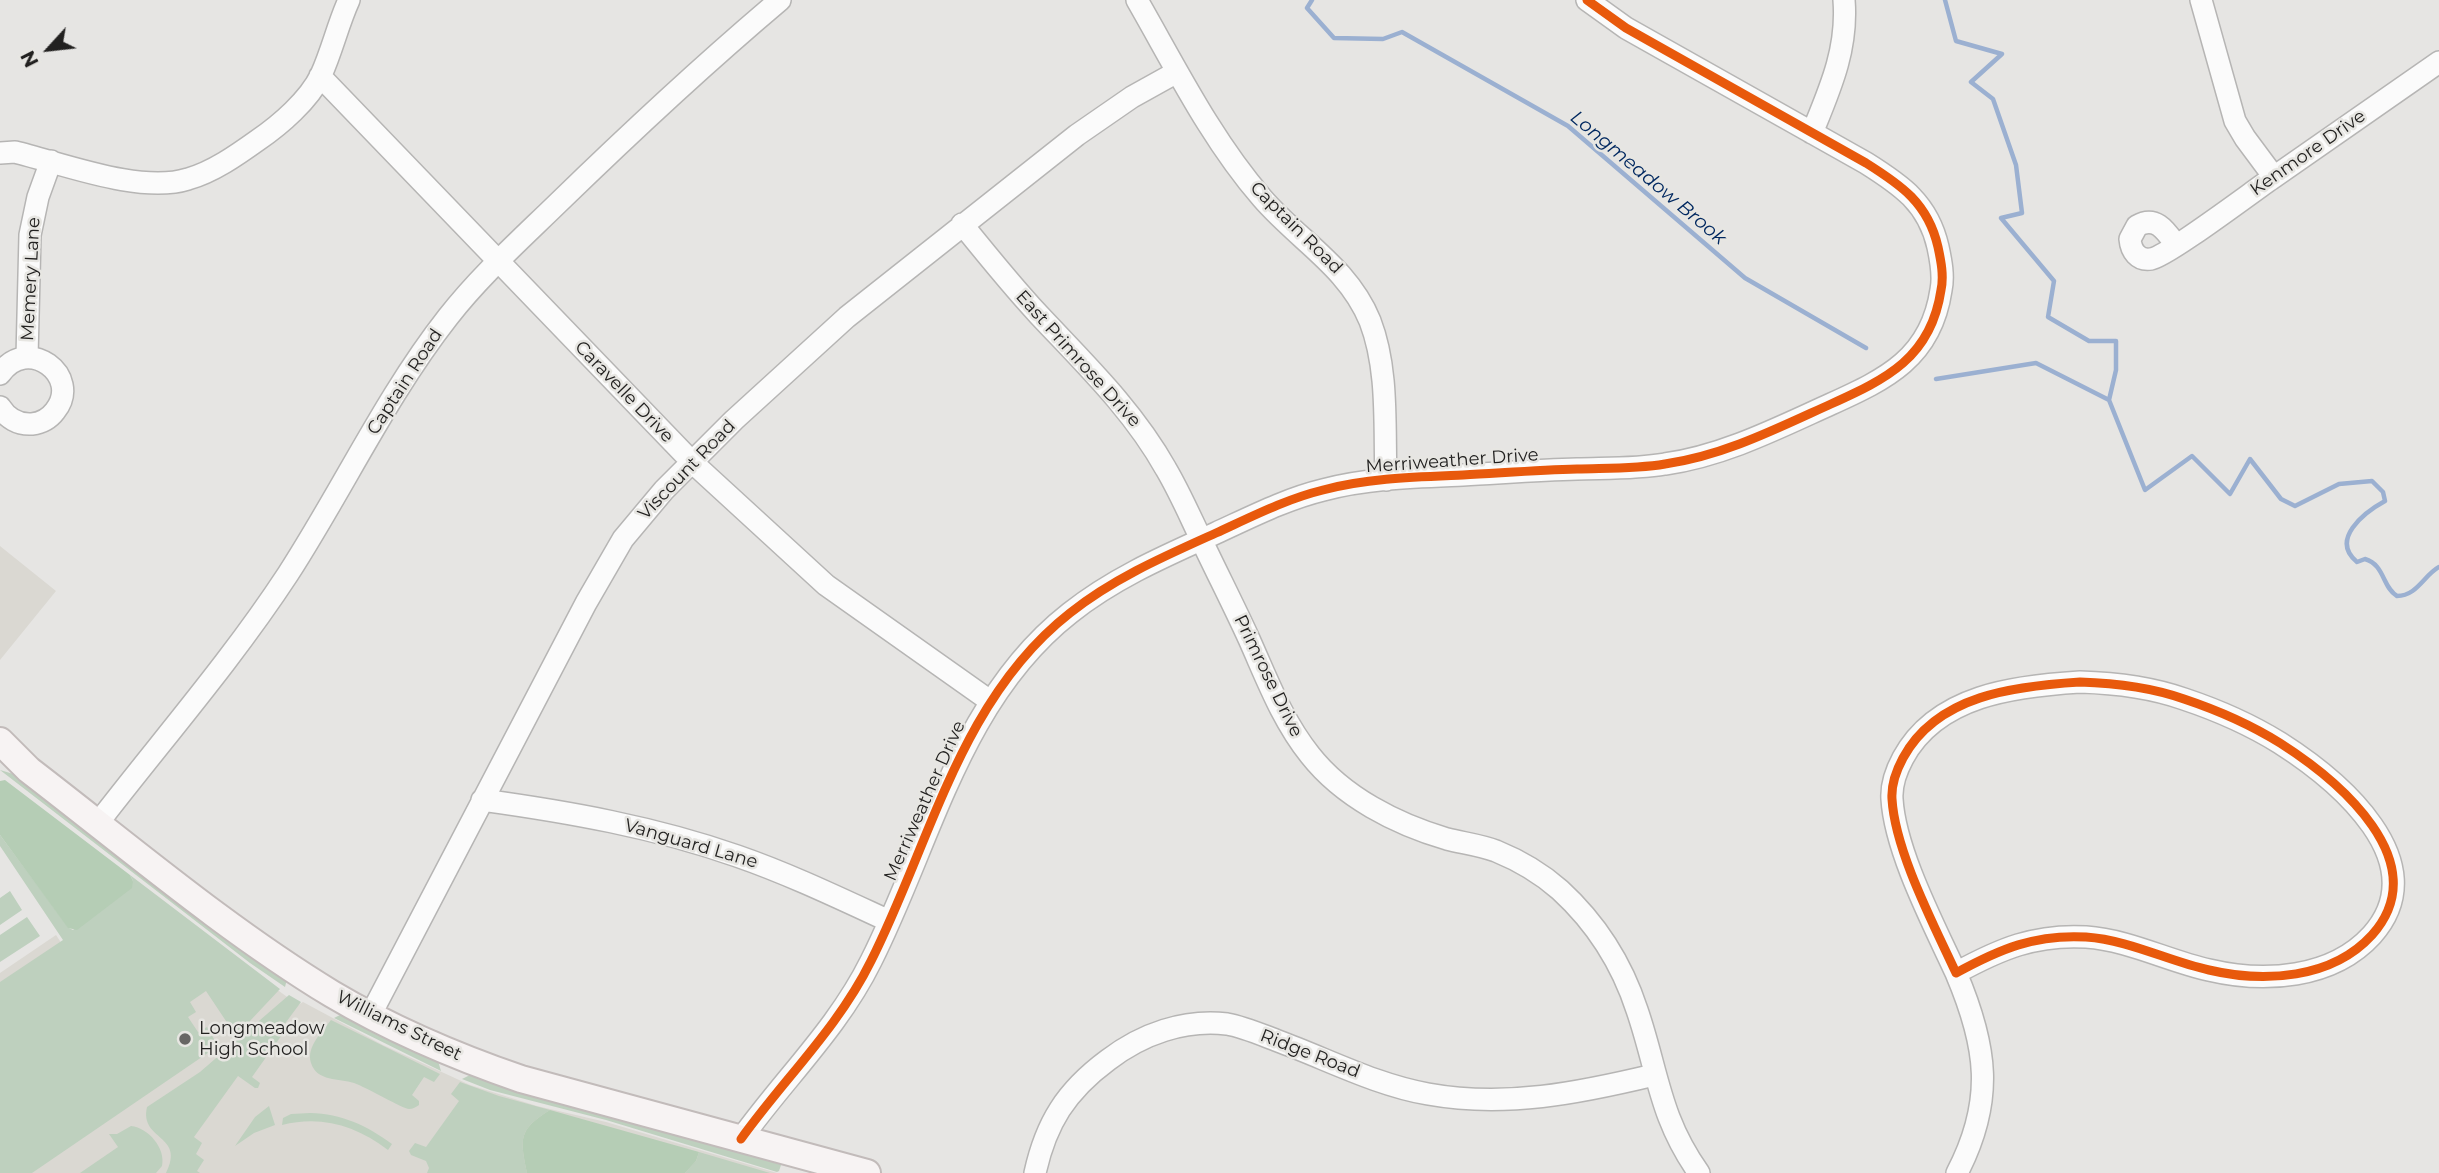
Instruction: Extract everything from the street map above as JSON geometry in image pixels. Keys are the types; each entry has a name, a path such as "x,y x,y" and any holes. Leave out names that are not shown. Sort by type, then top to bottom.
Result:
{"main road":[{"name":"Williams Street","path":"0,741 29,770 273,956 335,996 371,1014 459,1056 521,1079 741,1139 814,1166 867,1173"},
{"path":"0,761 14,763 29,770"}],"street":[{"path":"0,153 15,152 129,182 160,184 189,179 244,150 265,135 300,102 320,76 349,0"},
{"name":"Captain Road","path":"98,823 251,628 307,544 388,405 450,315 499,261 706,62 780,0"},
{"name":"Captain Road","path":"1137,0 1210,127 1262,198 1335,266 1356,294 1369,319 1380,358 1386,480"},
{"name":"Merriweather Drive","path":"741,1139 762,1108 841,1012 871,962 962,752 990,701 1017,664 1071,612 1121,578 1267,509 1312,492 1386,480 1666,464 1746,441 1859,391 1895,371 1919,345 1939,302 1942,268 1934,230 1919,205 1895,182 1615,21 1587,0"},
{"path":"1812,133 1840,62 1844,34 1844,0"},
{"path":"2201,0 2235,121 2249,145 2274,177"},
{"name":"Kenmore Drive","path":"2176,245 2439,62"},
{"name":"Viscount Road","path":"371,1014 610,560 640,517 734,420 848,317 1077,135 1132,97 1177,72"},
{"name":"Caravelle Drive","path":"320,76 693,463 826,586 990,701"},
{"name":"Memery Lane","path":"27,357 30,235 38,197 51,161"},
{"name":"East Primrose Drive","path":"962,224 1016,289 1093,371 1138,424 1167,470 1201,540"},
{"name":"Memery Lane","path":"0,374 13,361 27,357 42,360 59,376 62,391 59,406 42,422 26,424 13,420 0,407"},
{"name":"Primrose Drive","path":"1201,540 1279,707 1318,765 1349,793 1397,820 1448,839 1496,851 1532,870 1558,889 1595,928 1623,974 1637,1011 1654,1075 1673,1131 1699,1173"},
{"path":"1956,973 2017,945 2036,939 2060,937 2117,942 2208,970 2233,974 2277,976 2316,970 2357,949 2378,928 2391,904 2395,887 2393,869 2374,828 2344,794 2314,768 2279,743 2218,712 2171,695 2116,684 2042,684 2002,690 1972,700 1926,727 1909,747 1898,768 1892,790 1893,805 1900,839 1921,897 1956,973 1979,1038 1983,1073 1977,1121 1958,1173"},
{"name":"Vanguard Lane","path":"482,800 605,820 704,845 798,879 889,921"},
{"name":"Ridge Road","path":"1035,1173 1045,1135 1079,1084 1121,1049 1147,1035 1191,1025 1218,1024 1237,1027 1399,1087 1439,1096 1528,1099 1586,1091 1654,1075"}],"shaded area":[{"path":"0,546 56,591 0,660"},
{"name":"Longmeadow High School","path":"56,935 66,950 279,991 298,1005 303,1002 383,1045 470,1085 777,1173 0,1173 0,973"}],"green space":[{"path":"0,770 20,776 287,979 285,987 250,963"},
{"path":"5,780 130,875 132,888 77,930 68,928 0,835 0,781"},
{"path":"0,835 69,928 73,930 133,881 130,875 280,989 249,1022 234,1033 206,991 190,1002 196,1012 188,1017 198,1032 207,1027 218,1046 32,1173 0,1173 0,982 63,940 0,846"},
{"path":"10,891 22,910 0,925 0,898"},
{"path":"27,917 40,936 0,962 0,935"},
{"path":"289,995 301,1002 281,1029 284,1032 252,1077 260,1083 258,1088 238,1076 194,1137 202,1143 196,1154 204,1160 197,1171 200,1173 166,1173 171,1160 170,1151 167,1144 149,1126 146,1118 147,1107 200,1072"},
{"path":"342,1014 438,1061 441,1071 334,1018"},
{"path":"331,1020 440,1074 434,1082 424,1077 412,1095 419,1101 419,1105 412,1109 405,1108 354,1083 318,1073 311,1063 311,1051"},
{"path":"470,1075 782,1162 777,1172 606,1120 490,1090 462,1079"},
{"path":"460,1082 550,1110 532,1123 524,1136 523,1151 527,1173 427,1173 429,1168 426,1161 411,1155 409,1151 415,1143 426,1147 459,1101 451,1094"},
{"path":"269,1106 275,1125 254,1133 235,1146 255,1117"},
{"path":"550,1110 699,1152 696,1161 685,1173 527,1173 523,1151 524,1136 532,1123"},
{"path":"310,1113 353,1122 392,1144 388,1150 351,1129 325,1122 282,1125 283,1118 291,1114"},
{"path":"131,1126 150,1135 159,1146 163,1159 162,1166 156,1173 80,1173 118,1147 109,1134 117,1134"},
{"path":"699,1152 770,1173 685,1173 696,1161"}],"waterway":[{"name":"Longmeadow Brook","path":"1312,0 1307,8 1334,38 1383,39 1402,32 1568,126 1745,278 1866,348"},
{"path":"1945,0 1956,41 2002,54 1971,82 1993,99 2016,165 2022,213 2001,218 2054,281 2048,317 2089,341 2116,341 2116,370 2109,400"},
{"name":"Longmeadow Brook","path":"1936,379 2036,363 2109,400 2145,490 2192,456 2230,494 2250,459 2281,499 2295,506 2339,484 2372,481 2383,492 2385,501 2368,512 2353,528 2348,536 2350,554 2357,562 2365,559 2372,562 2397,596 2410,593 2439,567"}],"cycle path":[{"path":"741,1139 827,1031 858,985 892,915 952,775 1001,687 1032,648 1087,600 1140,568 1255,515 1296,498 1340,486 1410,477 1643,467 1708,455 1851,395 1887,375 1916,349 1936,313 1942,274 1933,232 1927,218 1911,197 1891,179 1866,163 1626,28 1587,0"},
{"path":"2080,682 2145,689 2209,708 2269,736 2328,778 2352,801 2372,826 2387,852 2393,879 2389,907 2372,935 2356,950 2337,961 2296,974 2230,974 2194,966 2118,942 2086,937 2050,938 2018,945 1956,973 1917,888 1900,841 1892,799 1898,768 1918,737 1936,720 1957,707 2004,691 2080,682"}],"place":[{"name":"Longmeadow High School","path":"185,1039"}]}
